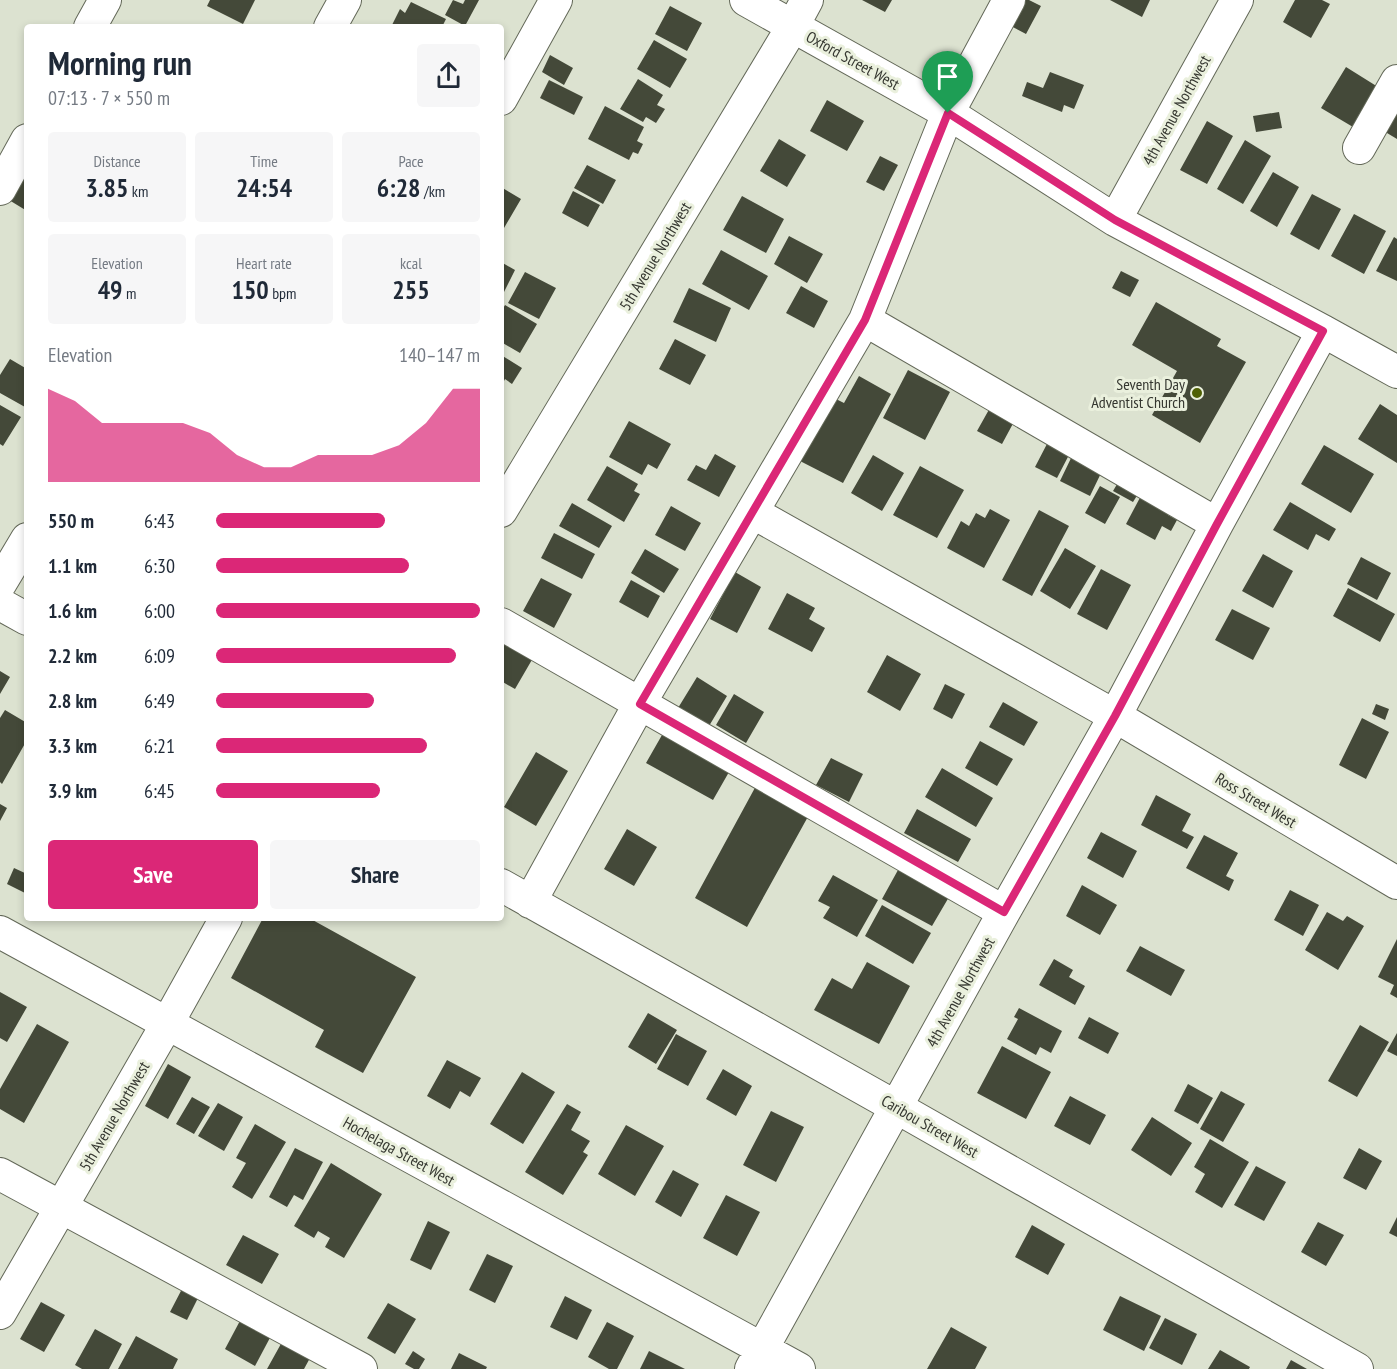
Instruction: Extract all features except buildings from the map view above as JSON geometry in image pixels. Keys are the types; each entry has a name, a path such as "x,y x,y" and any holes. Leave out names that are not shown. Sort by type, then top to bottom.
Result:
{"street":[{"path":"92,24 105,0"},
{"path":"332,24 345,0"},
{"path":"504,94 556,0"},
{"name":"Oxford Street West","path":"746,0 800,13 948,113 1115,220 1397,372"},
{"path":"530,902 640,704 865,320 948,113 1009,0"},
{"name":"4th Avenue Northwest","path":"1115,220 1237,0"},
{"name":"5th Avenue Northwest","path":"504,506 800,13"},
{"path":"1359,148 1397,81"},
{"path":"0,189 24,145"},
{"path":"865,320 1217,524"},
{"name":"4th Avenue Northwest","path":"757,1359 1115,716 1323,331"},
{"name":"Ross Street West","path":"752,512 1115,716 1397,884"},
{"path":"0,584 24,544"},
{"path":"0,604 24,618"},
{"path":"504,626 1004,912"},
{"name":"Caribou Street West","path":"504,887 1357,1369"},
{"name":"5th Avenue Northwest","path":"0,1313 168,1024 224,921"},
{"name":"Hochelaga Street West","path":"0,932 168,1024 757,1359 799,1369"},
{"path":"0,1174 361,1369"}],"place":[{"name":"Seventh Day Adventist Church","path":"1197,393"}],"route":[{"path":"948,113 1115,220 1323,331 1115,716 1004,912 640,704 865,320 948,113"}]}
